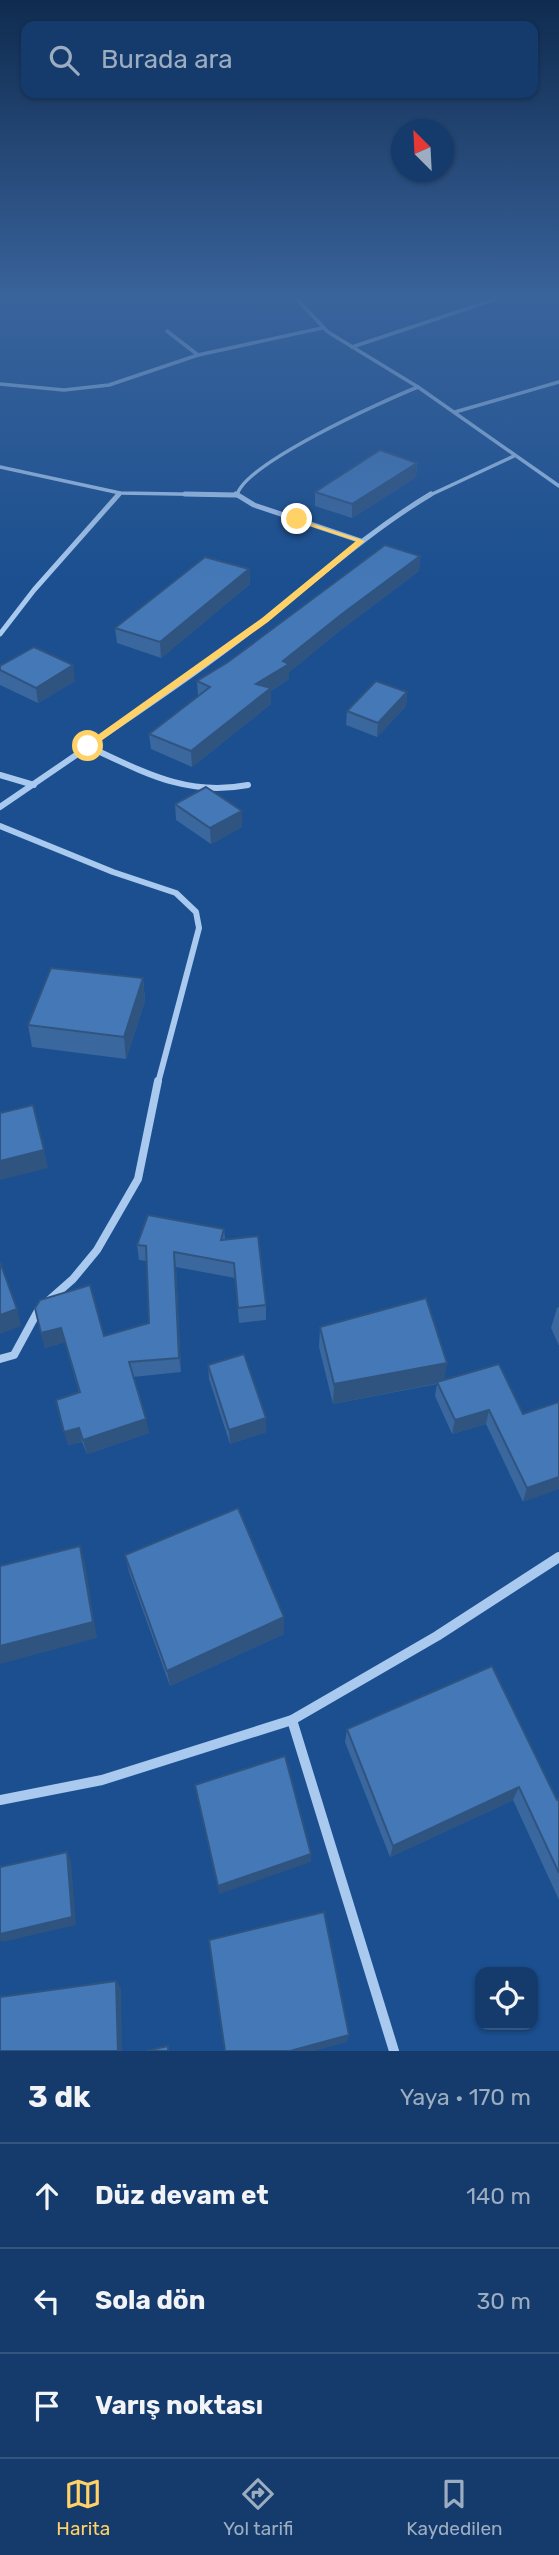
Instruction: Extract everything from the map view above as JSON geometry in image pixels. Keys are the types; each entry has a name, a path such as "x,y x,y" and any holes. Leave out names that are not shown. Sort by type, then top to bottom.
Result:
{"street":[{"path":"235,495 248,478 295,448 376,403 408,391"},
{"path":"423,391 559,486"},
{"path":"454,412 529,391"},
{"path":"0,807 265,620 361,541 438,490 514,456"},
{"path":"0,467 120,493 235,495 254,505 361,541"},
{"path":"0,634 34,590 120,493"},
{"path":"88,746 173,785 207,790 232,790 248,785"},
{"path":"0,775 34,785"},
{"path":"0,826 113,872 176,893 196,912 199,928 162,1062 138,1179 97,1250 73,1279 38,1309 14,1355 0,1359"},
{"path":"0,1800 102,1780 292,1720 437,1636 559,1557"},
{"path":"292,1720 394,2051"}],"building":[{"path":"380,450 417,463 352,504 315,492"},
{"path":"385,545 420,556 283,661 289,664 256,684 271,688 191,751 149,734 210,687 197,681 228,662"},
{"path":"205,557 249,569 160,642 115,628"},
{"path":"34,647 73,665 36,688 0,670 0,666"},
{"path":"376,681 407,692 378,723 347,711"},
{"path":"206,787 242,811 210,828 175,804"},
{"path":"51,968 143,978 124,1037 28,1025"},
{"path":"33,1105 44,1150 0,1161 0,1113"},
{"path":"148,1215 224,1229 221,1240 258,1236 266,1305 238,1308 234,1263 174,1252 179,1358 129,1362 146,1419 83,1440 79,1428 64,1432 56,1400 80,1392 61,1328 41,1333 35,1308 40,1300 90,1285 104,1336 149,1323 146,1246 137,1245"},
{"path":"0,1262 17,1309 0,1315"},
{"path":"426,1298 447,1363 334,1384 320,1327"},
{"path":"244,1354 266,1418 229,1430 208,1365"},
{"path":"499,1364 523,1414 559,1402 559,1477 527,1488 489,1410 455,1420 437,1382"},
{"path":"238,1508 284,1617 167,1671 125,1555"},
{"path":"80,1546 93,1622 0,1646 0,1566"},
{"path":"492,1666 557,1800 559,1799 559,1873 519,1787 393,1846 347,1729"},
{"path":"285,1756 311,1854 218,1886 195,1785"},
{"path":"67,1852 72,1917 0,1934 0,1867"},
{"path":"324,1912 349,2035 290,2051 225,2051 209,1940"},
{"path":"116,1981 118,2051 0,2051 0,1997"},
{"path":"168,2046 168,2051 146,2051"}],"route":[{"path":"88,746 186,679 265,620 361,541 297,519"}]}
